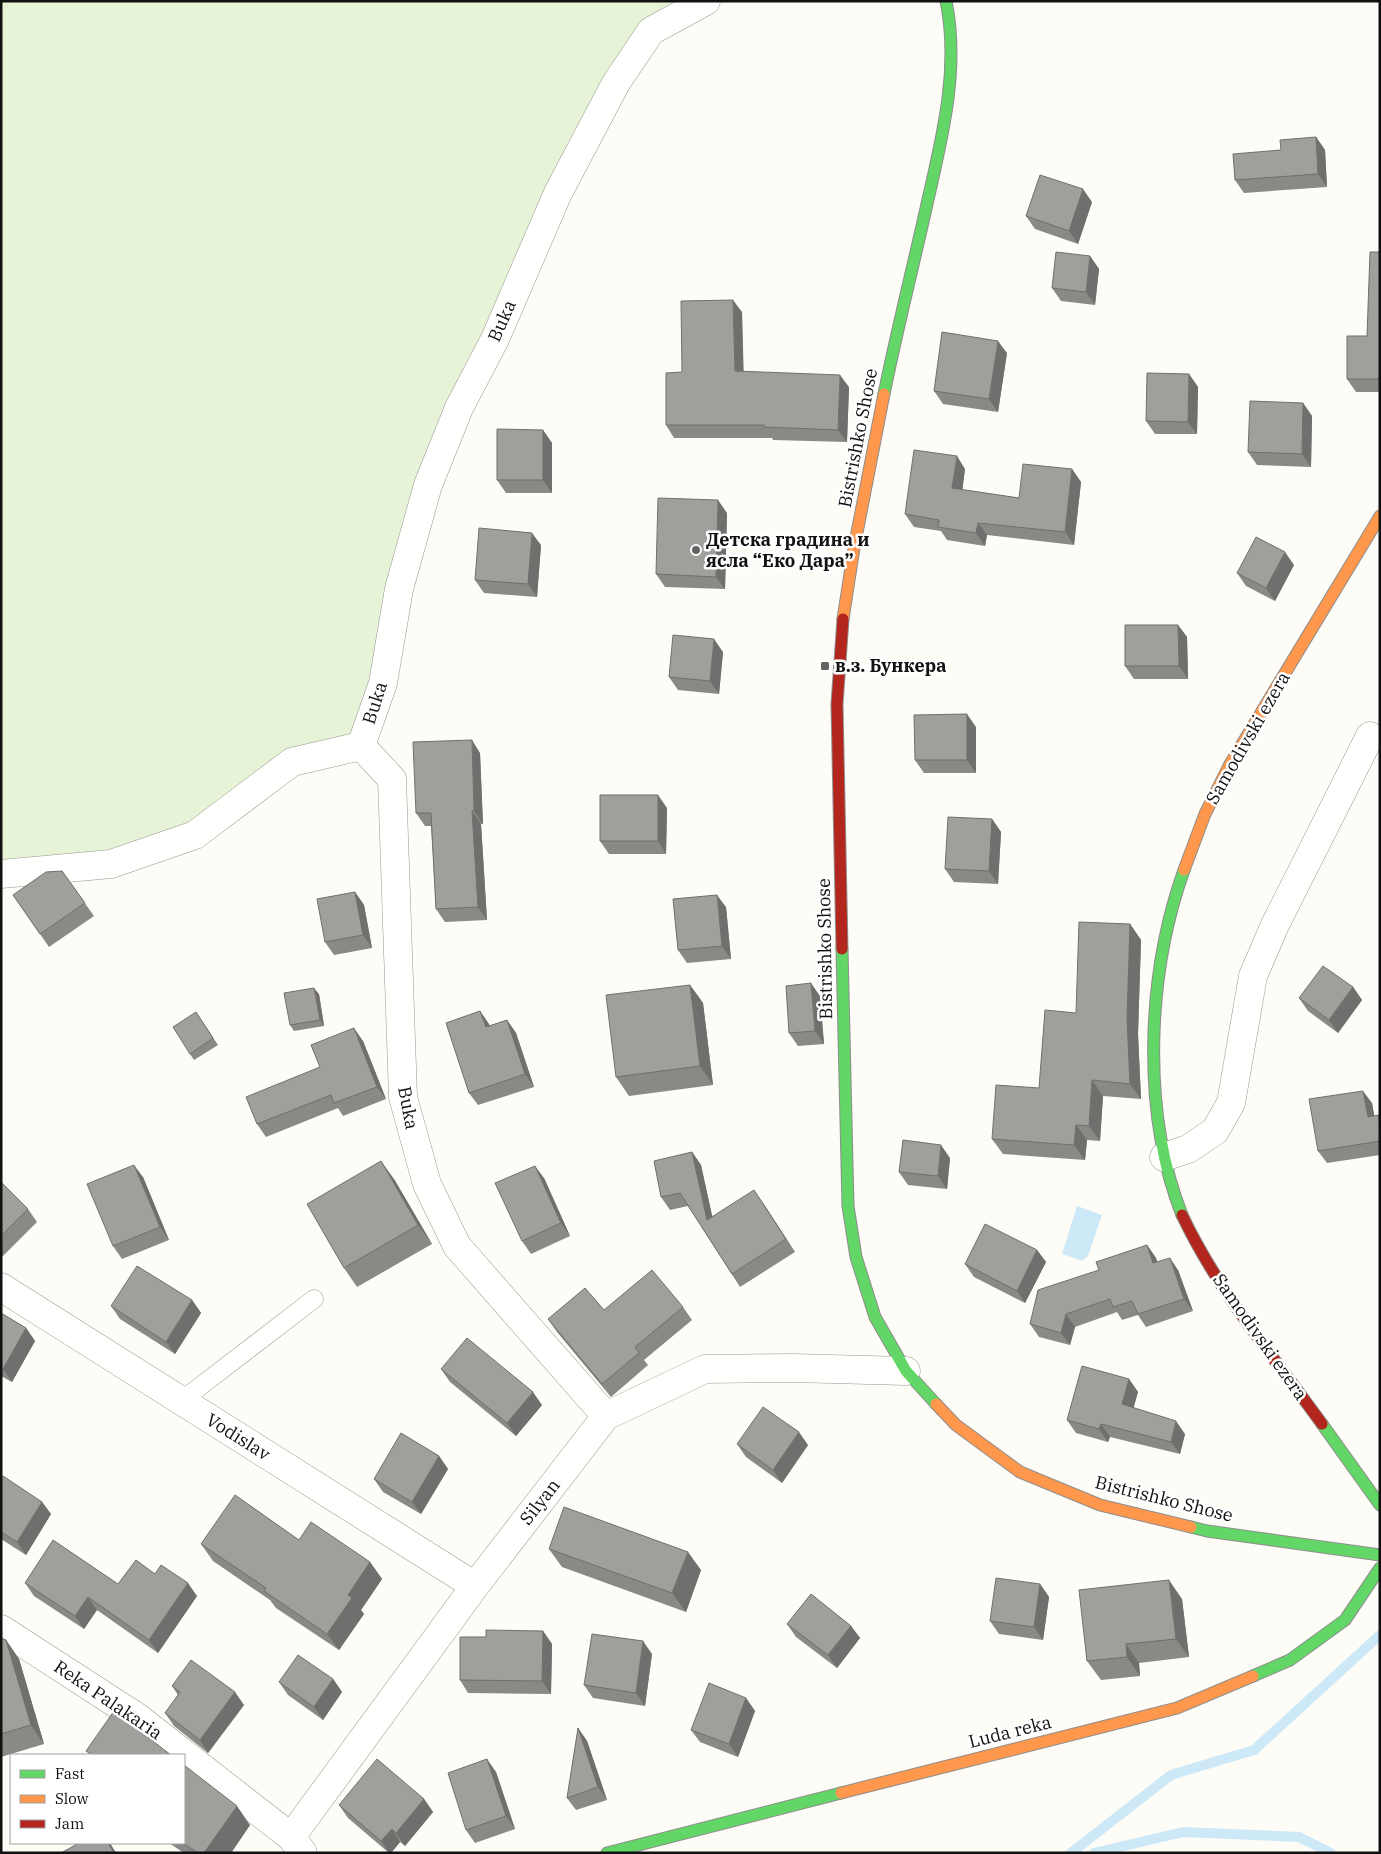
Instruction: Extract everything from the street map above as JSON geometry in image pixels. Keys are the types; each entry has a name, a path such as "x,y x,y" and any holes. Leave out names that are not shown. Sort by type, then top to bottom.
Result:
{"street":[{"name":"Buka","path":"606,1416 457,1246 427,1184 403,1097 392,779 361,746 383,683 399,589 428,485 459,408 495,339 558,193 616,82 651,31 706,1"},
{"name":"Bistrishko Shose","path":"946,1 950,20 950,73 946,122 885,390 840,631 837,704 848,1206 856,1257 875,1317 906,1371 956,1425 1020,1472 1100,1505 1207,1530 1380,1555"},
{"name":"Samodivski ezera","path":"1380,516 1230,763 1205,814 1185,865 1168,929 1158,992 1155,1041 1157,1112 1164,1157 1170,1185 1183,1218 1219,1281 1380,1505"},
{"path":"1164,1157 1188,1149 1215,1131 1231,1103 1253,976 1274,927 1370,736"},
{"path":"1,874 110,864 195,834 292,762 361,746"},
{"name":"Vodislav","path":"1,1287 475,1586"},
{"name":"Silyan","path":"297,1845 475,1586 606,1416 705,1370 794,1368 906,1371"},
{"name":"Luda reka","path":"607,1853 1177,1708 1290,1660 1345,1620 1380,1568"},
{"name":"Reka Palakaria","path":"1,1629 137,1717 183,1754"},
{"name":"Reka Palakaria","path":"185,1755 297,1845"}],"lane":[{"path":"180,1401 314,1299"}],"green space":[{"path":"1,1 708,1 651,31 459,408 361,746 292,762 195,835 1,874"}],"water":[{"path":"1077,1206 1102,1215 1088,1256 1082,1261 1062,1254"}],"building":[{"path":"1316,137 1318,174 1235,180 1233,154 1281,150 1280,140"},
{"path":"1040,175 1083,189 1069,231 1026,216"},
{"path":"1056,252 1090,256 1086,292 1052,288"},
{"path":"1370,252 1380,252 1380,379 1347,379 1347,336 1367,336"},
{"path":"733,300 735,371 840,375 838,430 764,427 764,425 666,425 666,373 682,372 681,301"},
{"path":"942,332 998,341 989,399 934,391"},
{"path":"1147,373 1189,374 1188,422 1146,421"},
{"path":"1250,401 1303,403 1302,454 1248,452"},
{"path":"497,429 543,430 543,480 497,480"},
{"path":"914,450 957,456 952,488 1019,498 1023,464 1072,469 1065,532 978,523 976,533 938,527 939,520 905,514"},
{"name":"Детска градина и ясла “Еко Дара”","path":"658,498 718,500 716,577 656,574"},
{"path":"479,528 532,533 528,584 475,580"},
{"path":"1256,537 1285,552 1266,588 1237,573"},
{"path":"1125,625 1178,625 1179,666 1125,666"},
{"path":"673,635 714,639 710,681 669,677"},
{"path":"967,714 967,760 915,760 914,715"},
{"path":"472,740 474,811 472,811 478,907 436,909 431,813 416,813 413,742"},
{"path":"600,795 658,795 658,841 600,841"},
{"path":"948,817 992,819 989,871 945,869"},
{"path":"62,871 85,903 40,934 13,895 46,872"},
{"path":"355,892 363,935 325,942 317,899"},
{"path":"717,895 722,946 678,950 673,899"},
{"path":"1079,922 1130,924 1127,1019 1130,1084 1092,1080 1089,1126 1076,1125 1074,1145 992,1139 996,1085 1039,1088 1045,1010 1076,1013"},
{"path":"1323,966 1353,987 1329,1020 1299,998"},
{"path":"811,983 815,1031 789,1033 786,986"},
{"path":"690,985 700,1066 616,1077 606,995"},
{"path":"314,988 320,1020 290,1025 284,993"},
{"path":"480,1011 486,1027 507,1020 525,1074 469,1093 446,1023"},
{"path":"196,1012 213,1038 190,1054 173,1027"},
{"path":"354,1028 377,1087 334,1103 331,1095 257,1124 246,1097 320,1067 311,1045"},
{"path":"1363,1091 1368,1117 1379,1115 1380,1141 1318,1151 1309,1099"},
{"path":"903,1140 941,1145 938,1176 899,1172"},
{"path":"692,1152 707,1220 754,1190 786,1239 732,1274 680,1193 661,1197 654,1161"},
{"path":"381,1161 418,1225 344,1268 307,1204"},
{"path":"134,1165 160,1227 113,1246 87,1184"},
{"path":"535,1166 561,1223 522,1241 495,1183"},
{"path":"1,1182 28,1209 1,1236"},
{"path":"985,1224 1037,1250 1017,1291 965,1264"},
{"path":"1147,1245 1153,1263 1170,1258 1184,1299 1138,1314 1132,1301 1113,1307 1110,1299 1066,1314 1061,1333 1030,1324 1038,1290 1099,1270 1096,1262"},
{"path":"137,1266 192,1300 166,1342 111,1306"},
{"path":"652,1270 683,1307 635,1347 639,1353 602,1384 548,1319 585,1288 604,1310"},
{"path":"1,1313 26,1328 3,1369 1,1368"},
{"path":"467,1338 533,1392 507,1423 441,1369"},
{"path":"1082,1366 1129,1379 1122,1404 1176,1421 1171,1442 1101,1424 1099,1429 1067,1420"},
{"path":"763,1407 799,1432 773,1470 737,1444"},
{"path":"401,1433 439,1456 412,1502 374,1479"},
{"path":"3,1476 42,1502 17,1542 1,1532 1,1478"},
{"path":"235,1495 299,1540 311,1522 370,1562 348,1595 352,1598 327,1634 264,1591 266,1588 201,1544"},
{"path":"564,1507 688,1552 672,1593 549,1549"},
{"path":"53,1540 118,1584 136,1560 155,1574 161,1565 188,1583 149,1640 88,1597 75,1616 25,1583"},
{"path":"996,1578 1040,1584 1034,1627 990,1621"},
{"path":"1169,1580 1176,1639 1126,1644 1127,1657 1087,1661 1079,1590"},
{"path":"811,1594 851,1626 828,1655 787,1624"},
{"path":"486,1630 543,1631 542,1681 460,1680 460,1637 486,1637"},
{"path":"592,1634 643,1641 636,1693 584,1685"},
{"path":"1,1638 6,1640 31,1725 1,1734"},
{"path":"298,1655 333,1679 314,1707 279,1682"},
{"path":"191,1660 235,1692 200,1740 165,1713 180,1692 172,1686"},
{"path":"709,1683 746,1698 729,1744 691,1730"},
{"path":"114,1711 170,1754 90,1754 86,1751"},
{"path":"578,1728 598,1787 567,1798"},
{"path":"377,1759 424,1799 396,1833 392,1829 381,1841 339,1805"},
{"path":"487,1759 506,1816 466,1830 448,1773"},
{"path":"185,1766 237,1806 204,1853 198,1853 184,1844"},
{"path":"77,1844 109,1844 114,1853 61,1853"}],"waterway":[{"path":"1071,1853 1171,1775 1254,1750 1380,1635"},
{"path":"1094,1853 1183,1832 1299,1837 1331,1853"}],"traffic: fast":[{"path":"884,394 943,129 950,78 951,52 946,1"},
{"path":"1182,1215 1169,1175 1160,1132 1155,1088 1154,1042 1156,997 1162,953 1184,870"},
{"path":"842,949 848,1206 856,1257 875,1317 906,1371 936,1404"},
{"path":"1322,1424 1380,1505"},
{"path":"1191,1527 1207,1531 1380,1555"},
{"path":"1253,1676 1290,1660 1345,1620 1380,1568"},
{"path":"607,1853 841,1793"}],"traffic: slow":[{"path":"843,619 854,548 884,394"},
{"path":"1184,870 1205,814 1230,764 1380,516"},
{"path":"936,1404 956,1425 1020,1472 1100,1505 1191,1527"},
{"path":"841,1793 1177,1708 1253,1676"}],"traffic: jam":[{"path":"842,949 837,704 843,619"},
{"path":"1182,1215 1196,1243 1229,1297 1322,1424"}],"place":[{"name":"Детска градина и ясла “Еко Дара”","path":"696,550"},
{"name":"в.з. Бункера","path":"825,666"}]}
